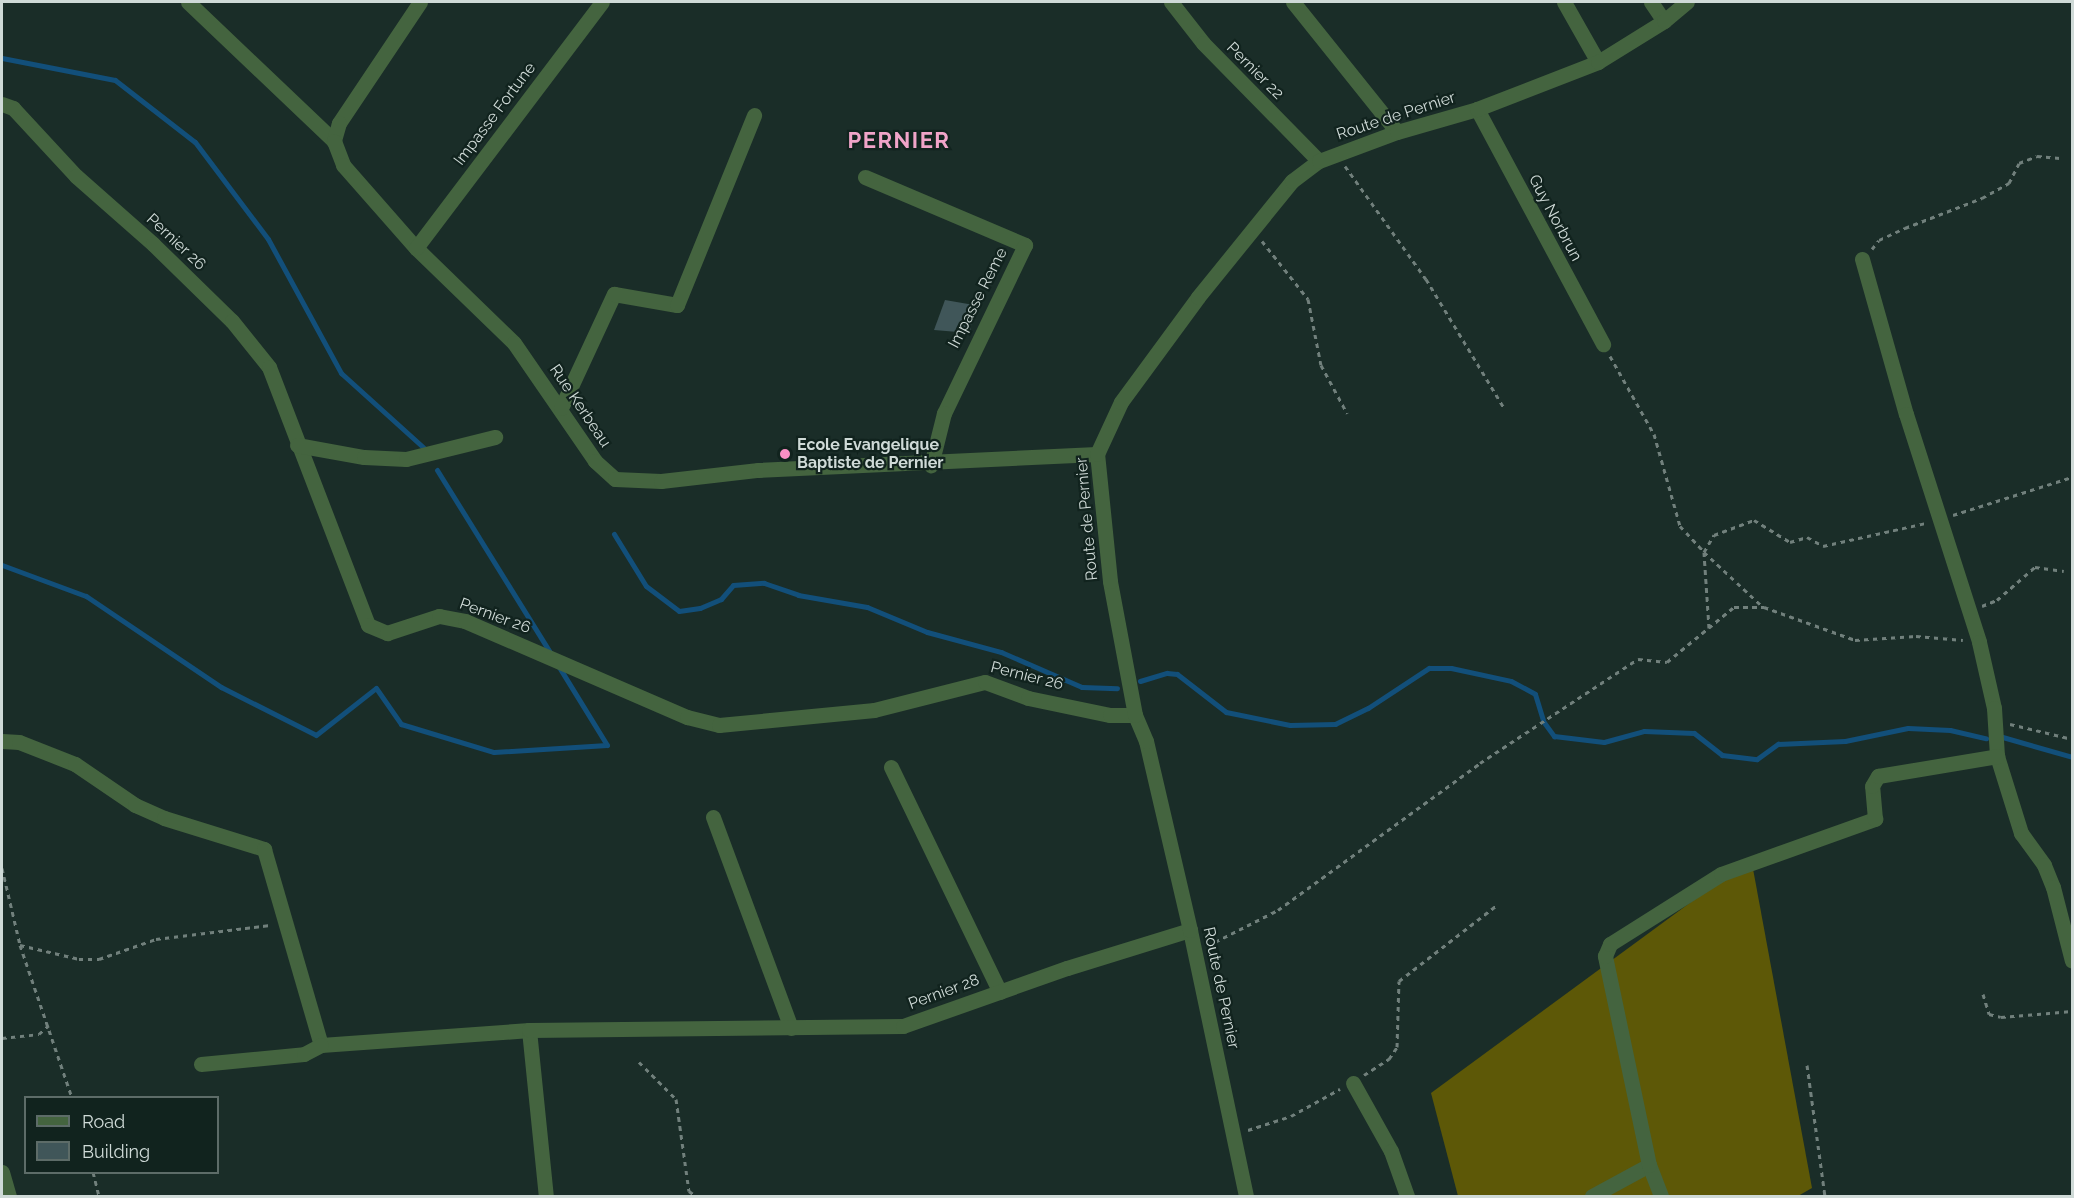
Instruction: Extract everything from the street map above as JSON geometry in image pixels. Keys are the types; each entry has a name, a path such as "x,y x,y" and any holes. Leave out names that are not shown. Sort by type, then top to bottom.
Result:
{"street":[{"path":"188,2 334,141 339,123 420,2"},
{"name":"Impasse Fortune","path":"416,248 602,2"},
{"name":"Pernier 22","path":"1171,2 1203,43 1320,161"},
{"path":"1293,2 1397,132"},
{"path":"1564,2 1598,62"},
{"path":"1651,2 1664,21"},
{"name":"Route de Pernier","path":"1246,1197 1190,930 1146,741 1135,715 1110,581 1097,454 1121,402 1252,228 1292,181 1320,161 1336,154 1397,132 1477,109 1598,62 1664,21 1687,2"},
{"name":"Pernier 26","path":"2,104 13,108 76,176 153,244 232,321 269,367 297,445 368,624 387,633 439,616 465,621 586,671 687,717 719,725 874,710 959,686 985,682 1028,698 1110,715 1135,715"},
{"name":"Guy Norbrun","path":"1477,109 1603,344"},
{"path":"561,408 615,294 677,305 754,115"},
{"name":"Rue Kerbeau","path":"334,141 343,165 416,248 514,343 561,408 595,461 615,479 661,481 758,470 931,465 1097,454"},
{"name":"Impasse Reme","path":"866,177 1025,245 944,412 931,465"},
{"path":"1862,259 1906,414 1942,518 1979,642 1997,756 2021,833 2044,865 2053,887 2073,961"},
{"path":"297,445 364,457 418,459 495,437"},
{"path":"2,741 19,742 75,764 135,806 164,818 264,849 321,1045"},
{"path":"1660,1197 1649,1165 1605,956 1610,944 1721,874 1871,822 1877,814 1872,786 1884,773 1997,756"},
{"path":"891,767 1000,992"},
{"path":"713,817 791,1028"},
{"name":"Pernier 28","path":"201,1064 304,1053 321,1045 529,1030 903,1026 1190,930"},
{"path":"529,1030 546,1197"},
{"path":"1353,1083 1391,1151 1407,1197"},
{"path":"1592,1197 1649,1165"},
{"path":"2,1172 9,1197"}],"path":[{"path":"1336,154 1426,279 1503,406"},
{"path":"1862,259 1880,240 1982,198 2009,183 2019,163 2037,156 2060,158"},
{"path":"1252,228 1308,299 1321,365 1347,413"},
{"path":"1603,344 1654,434 1680,526 1704,552 1764,607"},
{"path":"1709,628 1704,552 1714,535 1754,520 1790,542 1807,537 1823,546 1903,531 2073,477"},
{"path":"1970,612 1997,600 2035,567 2064,571"},
{"path":"1195,953 1278,910 1480,763 1638,659 1667,662 1734,607 1764,607 1855,640 1916,636 1979,642"},
{"path":"1993,721 2073,739"},
{"path":"2,868 20,945 71,1096"},
{"path":"1233,1134 1291,1116 1353,1083 1389,1059 1396,1047 1399,981 1497,905"},
{"path":"20,945 79,959 99,959 156,939 225,929 286,924"},
{"path":"1983,994 1989,1014 2001,1017 2073,1011"},
{"path":"2,1038 39,1034 48,1024"},
{"path":"639,1062 676,1099 689,1191 696,1197"},
{"path":"1807,1065 1825,1197"},
{"path":"93,1174 99,1197"}],"shaded area":[{"path":"1751,858 1812,1188 1798,1196 1458,1196 1431,1093"}],"building":[{"path":"945,300 974,305 970,333 934,330"}],"waterway":[{"path":"2,58 115,80 195,142 268,239 341,373 425,449"},
{"path":"437,470 551,654"},
{"path":"614,534 646,586 679,611 700,608 721,599 733,585 764,583 798,595 867,607 927,632 1001,652 1082,687 1117,688"},
{"path":"2,565 86,596 221,687 316,735 376,688 401,724 494,752 607,745 559,667"},
{"path":"1140,681 1167,673 1177,674 1226,712 1290,725 1335,724 1368,708 1429,668 1451,668 1511,681 1535,694 1543,721 1554,736 1604,742 1644,731 1694,733 1722,755 1757,759 1778,744 1845,741 1908,728 1950,730 1986,738"},
{"path":"1999,736 2072,757"}],"place":[{"name":"Ecole Evangelique Baptiste de Pernier","path":"785,454"}],"district":[{"name":"PERNIER","path":"899,141"}]}
